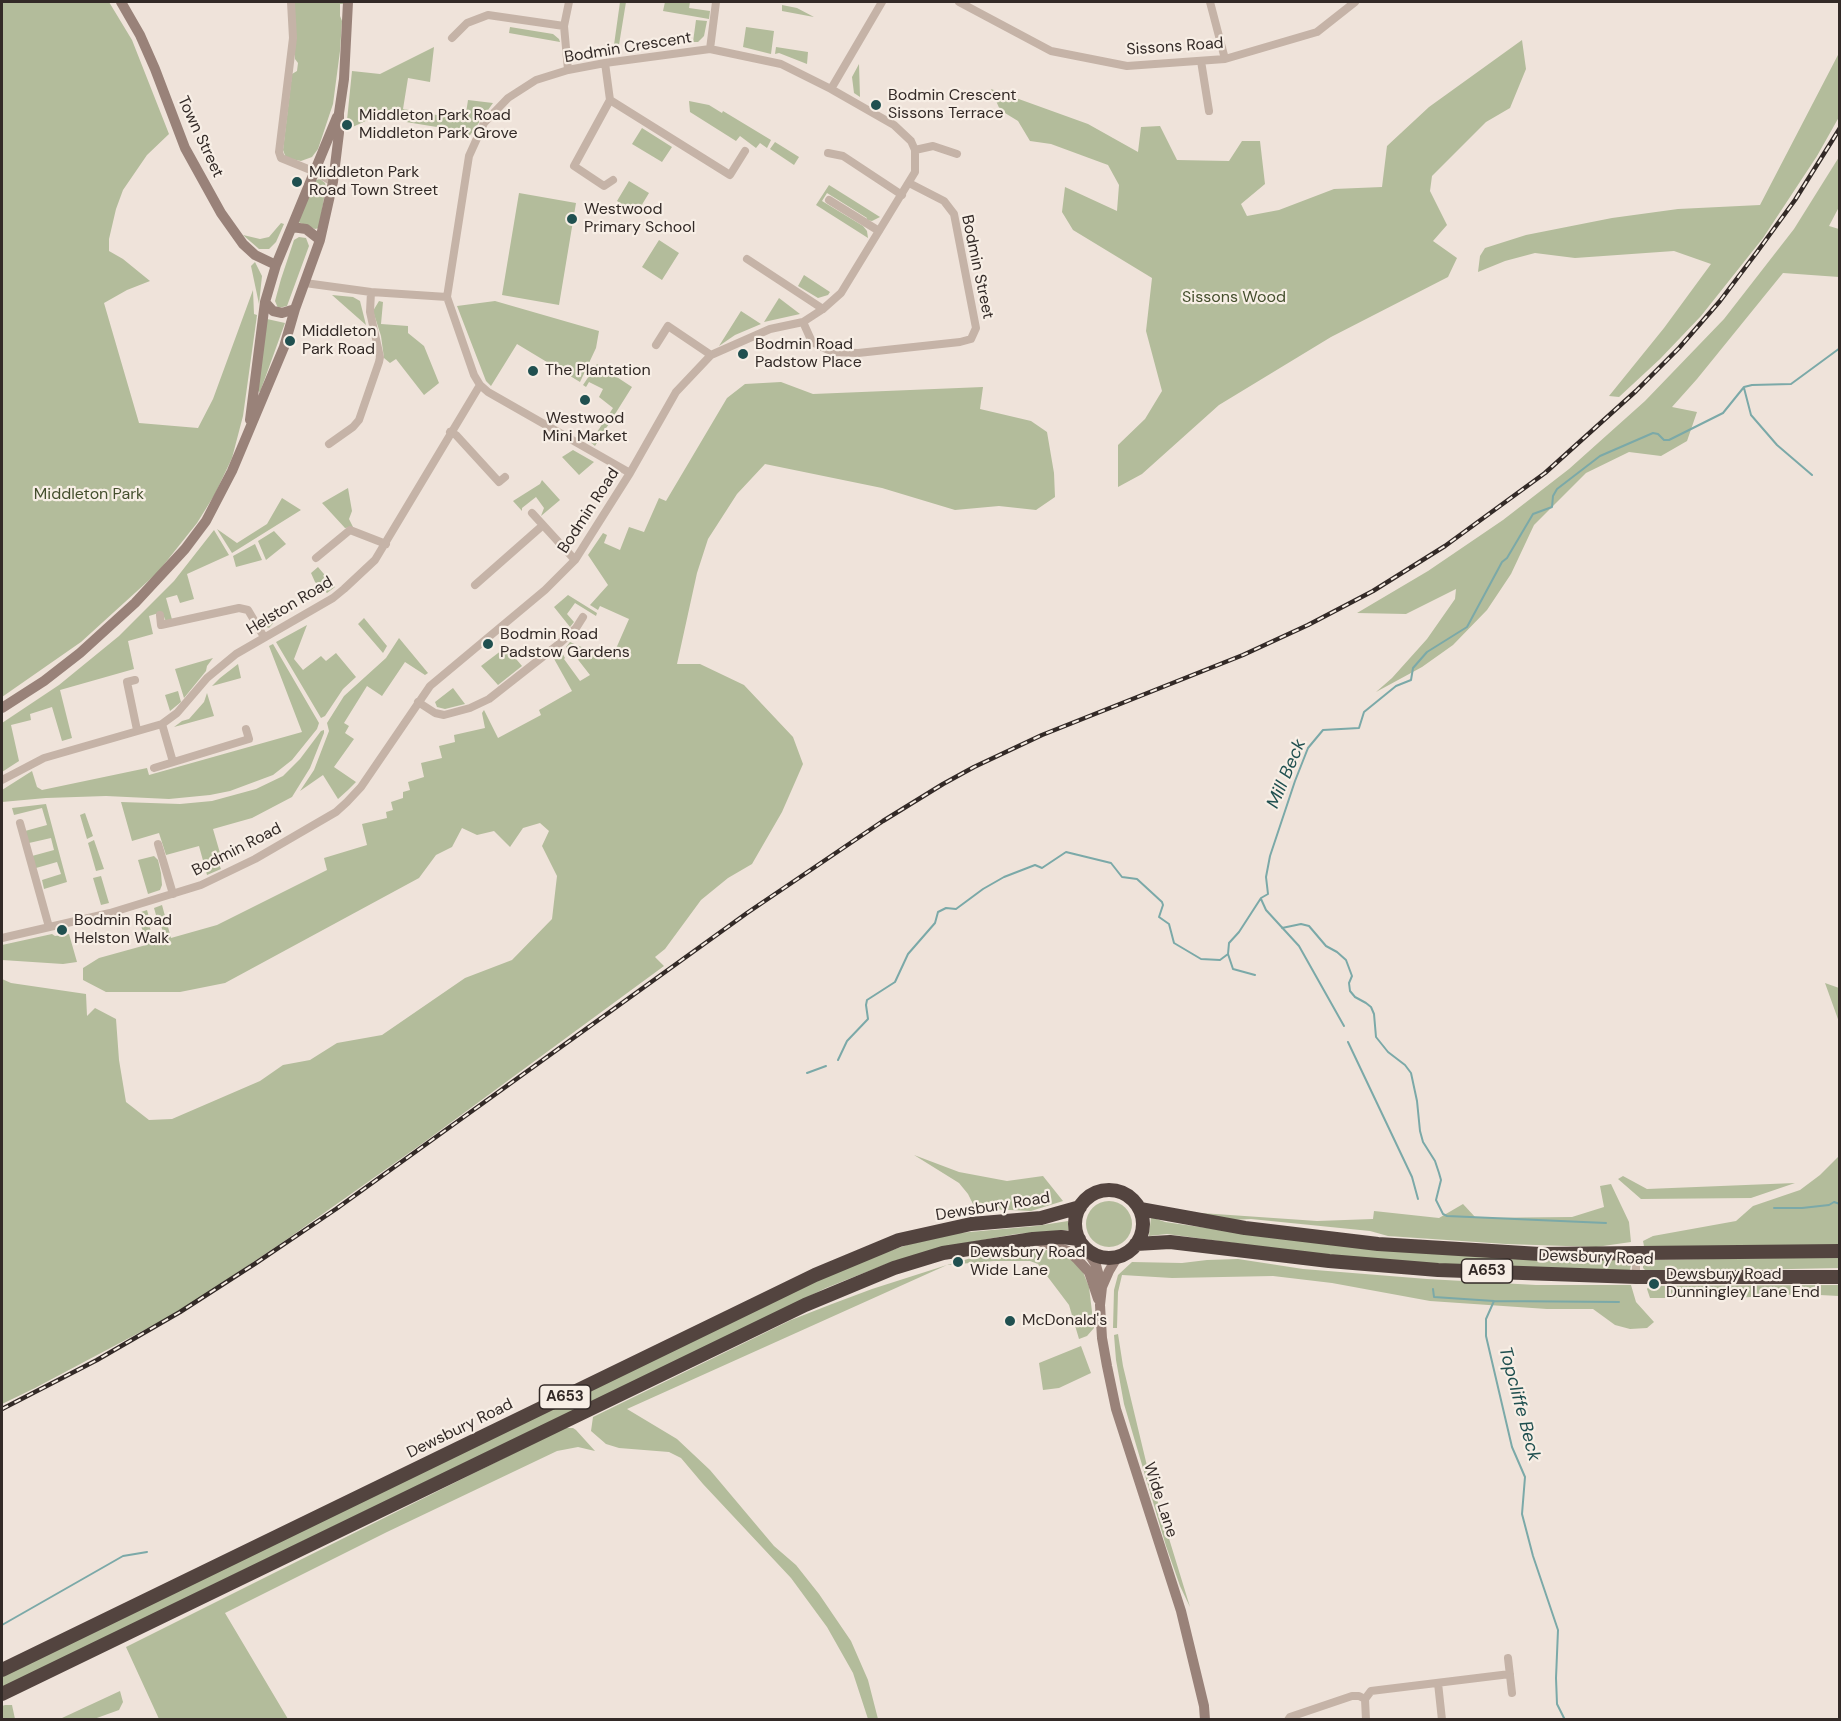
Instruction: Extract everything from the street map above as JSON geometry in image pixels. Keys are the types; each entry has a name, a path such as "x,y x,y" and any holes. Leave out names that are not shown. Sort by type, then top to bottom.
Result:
{"highway":[{"name":"Dewsbury Road","path":"2,1670 815,1275 899,1240 971,1224 1041,1218 1080,1207 1096,1192 1118,1191 1131,1198 1140,1209 1245,1228 1378,1244 1540,1254 1636,1255 1839,1251"},
{"path":"1080,1207 1076,1217 1076,1228 1081,1243"},
{"path":"1118,1256 1125,1254 1136,1244 1143,1227 1140,1209"},
{"name":"A653","path":"2,1694 805,1305 894,1268 943,1253 1061,1237 1081,1243 1100,1256 1118,1256"},
{"name":"Dewsbury Road","path":"1136,1244 1170,1242 1329,1261 1438,1270 1635,1277 1839,1277"}],"street":[{"name":"Town Street","path":"121,2 140,35 185,148 221,213 243,244 255,255 276,265"},
{"path":"291,2 292,51 279,152 281,158 333,182"},
{"path":"2,708 44,681 80,653 135,603 185,549 211,511 232,471 284,347 320,240 333,182 339,133 348,2"},
{"path":"568,70 564,26 569,2"},
{"path":"710,49 716,2"},
{"path":"831,89 882,2"},
{"name":"Sissons Road","path":"959,2 1052,51 1127,66 1225,59 1317,32 1355,2"},
{"path":"1210,2 1225,59"},
{"path":"452,38 467,23 488,15 564,26"},
{"name":"Bodmin Crescent","path":"480,385 474,375 447,297 469,156 484,123 508,98 536,80 568,70 605,63 710,49 781,64 894,125 911,141 915,150"},
{"path":"1201,61 1209,111"},
{"path":"605,63 610,100 574,166 604,186 613,180"},
{"path":"610,100 730,175 746,151"},
{"path":"248,432 265,302 276,265 339,112"},
{"path":"915,150 933,146 957,154"},
{"name":"Bodmin Road","path":"2,938 100,915 201,885 245,864 336,812 361,787 430,686 545,590 575,560 630,473 676,393 711,355 770,329 803,322 841,293 915,172 915,150"},
{"path":"828,153 843,156 902,195"},
{"name":"Bodmin Street","path":"803,322 812,342 832,352 858,353 971,339 976,328 954,214 944,201 909,183"},
{"path":"830,200 879,231"},
{"path":"292,227 306,229 320,240"},
{"path":"747,259 823,309"},
{"path":"305,283 371,292 447,297"},
{"path":"328,444 353,427 359,420 379,363 380,357 370,312 371,292"},
{"path":"265,302 273,310 282,313 295,309"},
{"path":"656,345 669,326 711,355"},
{"path":"480,385 488,392 630,473"},
{"name":"Helston Road","path":"2,780 38,760 162,724 177,713 207,678 236,654 333,598 375,560 480,385"},
{"path":"450,432 456,435 499,482 505,477"},
{"path":"532,513 575,560"},
{"path":"475,585 542,526"},
{"path":"316,558 350,530 386,544"},
{"path":"160,615 161,625 239,608 248,610 264,637"},
{"path":"418,702 435,713 444,715 479,704 495,695 559,644 576,628 583,617"},
{"path":"135,680 127,682 137,730"},
{"path":"162,724 173,762"},
{"path":"154,768 249,739 246,729"},
{"path":"20,823 49,927"},
{"name":"Bodmin Road","path":"158,844 173,894"},
{"path":"1033,1239 1068,1251 1077,1259 1089,1272 1100,1305"},
{"name":"Wide Lane","path":"1081,1243 1096,1265 1102,1287"},
{"path":"1635,1277 1636,1255"},
{"name":"Wide Lane","path":"1118,1256 1102,1287 1100,1305 1102,1338 1116,1409 1181,1611 1205,1719"},
{"path":"1508,1658 1512,1693"},
{"path":"1366,1719 1365,1699 1371,1691 1510,1674"},
{"path":"1438,1683 1442,1719"},
{"path":"1288,1719 1352,1696 1365,1699"}],"green space":[{"name":"Middleton Park","path":"2,2 109,2 132,40 169,134 147,155 123,190 109,239 109,251 123,259 150,281 127,290 104,303 139,423 198,428 213,399 253,290 254,314 257,315 243,416 232,458 215,494 197,523 158,572 81,642 2,697"},
{"path":"295,2 343,2 340,4 342,21 340,51 333,104 318,149 312,157 301,161 286,158 283,150 292,74 297,71 298,63 295,59"},
{"path":"620,2 626,2 618,51 613,52"},
{"path":"665,2 690,2 689,8 710,11 709,19 663,11"},
{"path":"782,5 797,8 814,17 782,11"},
{"path":"696,20 707,21 704,36 698,42 693,42"},
{"path":"510,27 553,34 560,42 509,33"},
{"path":"746,27 774,31 771,54 743,47"},
{"name":"Sissons Wood","path":"1522,40 1526,69 1510,108 1486,122 1432,176 1430,191 1447,225 1433,241 1457,258 1448,277 1331,337 1219,405 1142,474 1118,487 1118,445 1145,419 1162,391 1146,331 1152,278 1073,230 1062,212 1065,187 1117,211 1119,185 1108,165 1051,144 1030,141 1018,121 1000,110 991,89 1088,124 1138,152 1141,127 1160,126 1177,160 1229,161 1242,141 1260,141 1265,184 1241,204 1247,216 1279,210 1334,189 1382,187 1387,146 1429,107"},
{"path":"434,47 430,82 408,78 403,109 465,120 468,100 493,103 468,138 443,134 443,128 406,122 394,108 346,130 352,71 380,74"},
{"path":"776,47 808,52 807,64 779,53 775,54"},
{"path":"1839,53 1839,117 1817,156 1763,238 1701,316 1619,397 1609,396 1664,328 1711,264 1674,251 1575,258 1535,253 1505,261 1478,272 1480,256 1485,248 1526,235 1612,218 1678,209 1760,205"},
{"path":"859,64 860,97 854,93 852,77"},
{"path":"689,101 709,105 722,113 723,111 771,140 767,148 760,143 756,148 740,136 736,141 690,112"},
{"path":"642,128 672,147 662,162 632,144"},
{"path":"775,142 799,157 794,165 770,149"},
{"path":"1839,157 1839,207 1829,226 1839,229 1839,277 1783,273 1672,407 1697,412 1687,441 1661,456 1629,452 1586,473 1534,525 1511,574 1487,610 1453,645 1422,667 1376,692 1392,678 1427,639 1455,599 1456,589 1406,614 1357,613 1428,571 1503,520 1569,469 1645,401 1724,319 1794,229"},
{"path":"320,179 326,187 319,228 315,229 298,222 316,180"},
{"path":"629,181 649,193 637,213 617,201"},
{"path":"829,185 880,217 872,221 866,220 867,218 827,193 822,201 863,226 868,238 816,205"},
{"path":"519,193 576,203 559,305 502,295"},
{"path":"281,223 284,224 276,242 269,249 259,249 243,235 260,239 269,237"},
{"path":"299,237 306,238 309,246 287,306 278,308 275,301 281,279 294,240"},
{"path":"659,240 679,253 662,280 642,267"},
{"path":"255,262 262,276 259,304 251,266"},
{"path":"804,275 830,292 828,295 818,298 798,286"},
{"path":"332,295 353,297 360,301 366,325"},
{"path":"779,298 800,314 764,322"},
{"path":"379,301 383,302 381,324 408,326 408,333 424,346 439,383 424,395 396,359 390,363 384,358 381,336 373,311"},
{"path":"495,301 599,331 596,348 580,382 517,344 491,386 486,381 457,306"},
{"path":"741,311 761,324 735,335 719,346"},
{"path":"267,319 285,323 260,392 258,391"},
{"path":"597,364 632,387 595,446 589,441 588,434 589,432 595,435 613,408 599,397 603,389 589,382 586,387 583,385"},
{"path":"781,382 813,394 983,387 980,409 1031,421 1047,432 1054,473 1055,497 1036,510 999,506 955,510 882,488 765,464 737,494 708,539 697,573 677,664 700,664 744,685 793,737 803,764 782,812 752,864 728,878 701,900 665,949 655,957 664,966 423,1143 283,1242 180,1311 2,1404 2,979 11,983 86,994 87,1016 95,1008 116,1019 119,1060 126,1102 149,1120 172,1119 260,1081 283,1065 310,1060 337,1043 382,1035 465,978 512,960 552,919 557,876 542,846 549,831 540,823 523,828 510,847 494,831 477,835 462,828 452,847 436,855 419,878 225,983 180,992 106,992 83,980 83,968 99,958 146,945 138,913 147,910 153,938 164,936 154,908 162,905 171,938 217,925 327,870 324,858 367,845 362,824 387,818 386,812 393,810 391,802 403,798 403,792 410,790 408,782 424,777 421,763 442,758 439,746 455,742 454,735 485,728 482,713 484,710 498,738 541,715 539,710 572,691 553,657 561,651 580,681 590,675 566,647 570,642 611,660 629,619 600,606 598,610 590,605 608,585 588,555 603,533 607,535 604,543 620,550 629,527 644,532 659,498 666,501 727,398 745,384"},
{"path":"573,450 594,462 579,475 562,457"},
{"path":"542,480 560,500 541,516 544,508 536,497 522,508 522,511 513,501 540,484"},
{"path":"348,488 352,511 349,519 353,527 345,528 322,503"},
{"path":"282,498 301,510 232,553 217,529 237,543 267,524"},
{"path":"214,530 229,555 187,574 194,599 180,603 177,595 166,598 173,623 167,624 162,612 149,616 153,634 128,641 134,669 60,690 72,738 62,741 52,707 30,714 31,720 11,725 19,761 2,772 2,723 59,685 119,636 174,581"},
{"path":"274,531 286,544 266,560 258,541"},
{"path":"255,544 262,560 236,567 233,556"},
{"path":"318,567 335,587 327,593 315,582 311,573"},
{"path":"568,595 597,613 596,616 575,603 567,614 574,622 570,627 554,607"},
{"path":"276,614 277,619 269,628 260,624 258,619"},
{"path":"364,618 387,646 383,653 358,624"},
{"path":"307,625 294,659 303,670 321,656 326,661 336,653 356,677 343,689 325,716 321,718 276,642"},
{"path":"399,638 428,673 425,675 405,662 382,696 367,686 344,723 349,726 345,733 354,739 334,767 356,782 348,790 338,799 323,775 300,791 314,770 329,731 327,723 344,696 386,658"},
{"path":"273,644 319,723 317,729 292,760 273,775 230,791 210,795 169,799 106,796 2,802 2,790 32,771 37,787 42,790 147,768 149,775 302,732 269,646"},
{"path":"506,647 522,666 498,685 481,666"},
{"path":"213,658 206,671 184,698 175,669"},
{"path":"238,664 241,678 212,686 220,678"},
{"path":"453,688 465,704 445,709 437,707 435,702"},
{"path":"178,691 181,702 170,711 165,695"},
{"path":"207,693 214,716 174,727 189,719 204,702"},
{"path":"324,730 310,768 292,797 252,818 213,829 222,860 219,864 221,869 207,875 199,846 166,855 159,833 132,841 121,802 180,804 212,801 256,789 283,776"},
{"path":"46,804 67,882 44,889 42,880 61,874 57,862 36,868 32,856 54,850 51,838 29,843 25,831 47,825 42,808 14,815 12,808"},
{"path":"85,813 93,836 87,839 80,815"},
{"path":"94,840 104,869 96,871 88,843"},
{"path":"154,856 158,860 162,885 160,890 148,894 138,860"},
{"path":"101,876 109,903 101,905 93,878"},
{"path":"52,934 55,936 69,934 77,962 63,964 2,960 2,945"},
{"path":"1825,983 1839,988 1839,1022"},
{"path":"914,1155 959,1172 1007,1181 1043,1176 1063,1201 1031,1211 974,1206 959,1183"},
{"path":"1839,1156 1839,1246 1655,1249 1644,1246 1643,1241 1653,1236 1736,1221 1753,1206 1800,1190 1820,1175"},
{"path":"1623,1176 1647,1189 1795,1183 1751,1198 1641,1199 1618,1179"},
{"path":"1611,1184 1629,1222 1631,1242 1596,1247 1388,1236 1370,1231 1251,1219 1206,1218 1201,1213 1317,1221 1373,1219 1374,1211 1439,1218 1463,1204 1476,1218 1572,1217 1604,1207 1600,1186"},
{"path":"1109,1201 1125,1208 1132,1224 1125,1240 1109,1247 1093,1240 1086,1224 1093,1208"},
{"path":"1151,1217 1165,1222 1270,1237 1551,1259 1627,1260 1631,1265 1630,1270 1619,1271 1528,1269 1380,1260 1167,1234 1149,1236"},
{"path":"1068,1221 1069,1230 1016,1234 960,1244 894,1261 826,1288 2,1689 2,1676 834,1270 910,1244 959,1233"},
{"path":"1042,1249 1061,1253 1083,1272 1089,1287 1094,1328 1087,1336 1079,1339 1069,1305 1038,1264 1030,1261 994,1261 947,1265 992,1252"},
{"path":"1840,1257 1839,1268 1647,1272 1643,1268 1643,1264 1650,1260"},
{"path":"1238,1259 1303,1269 1427,1279 1536,1285 1631,1285 1636,1302 1654,1322 1647,1328 1630,1329 1615,1325 1593,1309 1547,1309 1430,1301 1332,1283 1273,1276 1172,1278 1122,1275 1118,1292 1117,1328 1113,1328 1114,1290 1118,1275 1132,1262 1182,1263"},
{"path":"947,1265 627,1409 677,1439 710,1470 774,1546 796,1565 819,1594 851,1641 868,1680 878,1719 868,1719 853,1673 827,1627 791,1578 681,1458 669,1452 619,1448 606,1444 591,1431 593,1417 791,1320 872,1289"},
{"path":"1839,1285 1839,1296 1800,1294 1734,1298 1650,1298 1647,1289 1649,1286"},
{"path":"1118,1334 1123,1366 1148,1470 1190,1607 1166,1546 1124,1404 1116,1360 1114,1335"},
{"path":"1081,1346 1091,1373 1059,1388 1043,1390 1039,1363"},
{"path":"564,1428 576,1430 595,1451 578,1447 557,1451 225,1613 288,1719 159,1719 126,1647"},
{"path":"120,1691 123,1702 119,1710 94,1719 62,1718"},
{"path":"12,1705 15,1719 2,1719 2,1706"}],"waterway":[{"name":"Mill Beck","path":"838,1060 847,1041 868,1019 867,1000 895,982 908,954 935,923 938,912 946,908 956,909 1004,877 1035,865 1042,868 1066,852 1111,863 1122,877 1137,879 1162,902 1159,917 1169,924 1174,943 1201,959 1220,960 1228,954 1229,943 1261,898 1268,894 1266,877 1270,856 1308,748 1323,730 1359,728 1364,712 1396,686 1411,680 1413,668 1427,652 1467,627 1502,562 1507,558 1533,514 1552,507 1553,496 1557,489 1600,456 1653,433 1658,434 1664,440 1669,440 1723,413 1744,387 1791,384 1840,348"},
{"path":"1744,388 1751,415 1777,445 1812,475"},
{"name":"Topcliffe Beck","path":"1261,899 1266,910 1299,946 1344,1026"},
{"path":"1282,928 1301,924 1309,926 1326,946 1346,960 1352,976 1349,983 1350,991 1371,1007 1374,1014 1376,1037 1388,1052 1405,1065 1411,1073 1423,1142 1435,1161 1441,1180 1436,1200 1443,1214 1606,1223"},
{"path":"1228,954 1233,969 1255,975"},
{"name":"Topcliffe Beck","path":"1348,1042 1412,1177 1418,1199"},
{"name":"Mill Beck","path":"807,1073 826,1066"},
{"path":"1774,1208 1802,1208 1829,1205 1834,1202 1840,1204"},
{"name":"Topcliffe Beck","path":"1433,1289 1434,1297 1494,1301 1486,1319 1486,1336 1512,1447 1525,1477 1522,1514 1533,1556 1558,1630 1557,1704 1565,1720"},
{"path":"1494,1301 1619,1302"},
{"path":"2,1625 123,1556 147,1552"}],"railway":[{"path":"2,1409 97,1360 180,1312 256,1263 336,1209 747,913 883,821 943,784 1042,735 1243,655 1308,625 1373,591 1445,546 1545,473 1636,391 1679,348 1720,301 1757,252 1795,200 1840,128"}],"place":[{"name":"Bodmin Crescent Sissons Terrace","path":"876,105"},
{"name":"Middleton Park Road Middleton Park Grove","path":"347,125"},
{"name":"Middleton Park Road Town Street","path":"297,182"},
{"name":"Westwood Primary School","path":"572,219"},
{"name":"Middleton Park Road","path":"290,341"},
{"name":"Bodmin Road Padstow Place","path":"743,354"},
{"name":"The Plantation","path":"533,371"},
{"name":"Westwood Mini Market","path":"585,400"},
{"name":"Bodmin Road Padstow Gardens","path":"488,644"},
{"name":"Bodmin Road Helston Walk","path":"62,930"},
{"name":"Dewsbury Road Wide Lane","path":"958,1262"},
{"name":"Dewsbury Road Dunningley Lane End","path":"1654,1284"},
{"name":"McDonald's","path":"1010,1321"}]}
